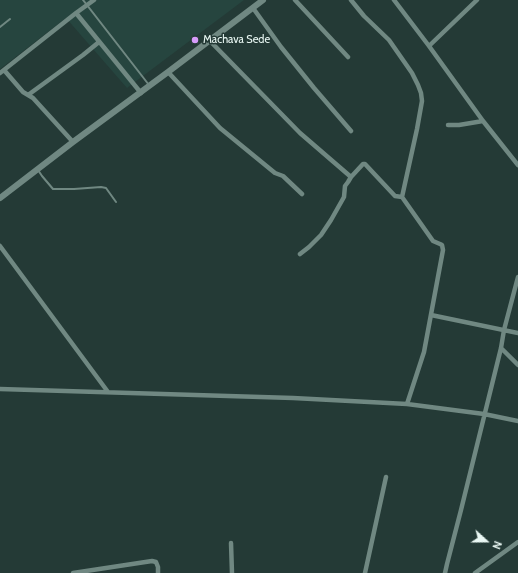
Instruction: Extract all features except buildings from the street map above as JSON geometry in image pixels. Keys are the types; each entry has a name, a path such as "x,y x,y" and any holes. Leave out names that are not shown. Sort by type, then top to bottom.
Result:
{"main road":[{"path":"0,198 263,0"}],"street":[{"path":"73,142 33,98 24,92 2,71 94,0"},
{"path":"295,0 348,57"},
{"path":"351,0 364,16 389,40 412,73 421,93 422,101 417,130 402,198"},
{"path":"394,0 483,121 518,165"},
{"path":"429,46 477,0"},
{"path":"253,8 286,53 351,131"},
{"path":"76,14 140,93"},
{"path":"210,41 300,133 351,177"},
{"path":"28,95 100,42"},
{"path":"168,72 220,128 275,173 283,176 302,194"},
{"path":"448,124 483,121"},
{"path":"300,254 321,234 331,220 344,197 345,186 363,164 365,164 396,196 402,198 433,241 442,245 443,250 424,352 407,404"},
{"path":"0,246 108,392"},
{"path":"445,573 518,277"},
{"path":"431,316 518,333"},
{"path":"501,348 518,365"},
{"path":"1,388 294,398 417,404 484,414 518,421"},
{"path":"365,573 386,477"},
{"path":"475,573 518,542"},
{"path":"231,543 232,573"},
{"path":"74,573 152,561 156,562 158,573"}],"lane":[{"path":"84,0 150,86"},
{"path":"0,27 10,19"},
{"path":"38,169 53,188 74,190 102,187 106,188 116,202"}],"shaded area":[{"path":"0,0 244,0 127,88 66,18 0,69"}],"place":[{"name":"Machava Sede","path":"195,40"}]}
